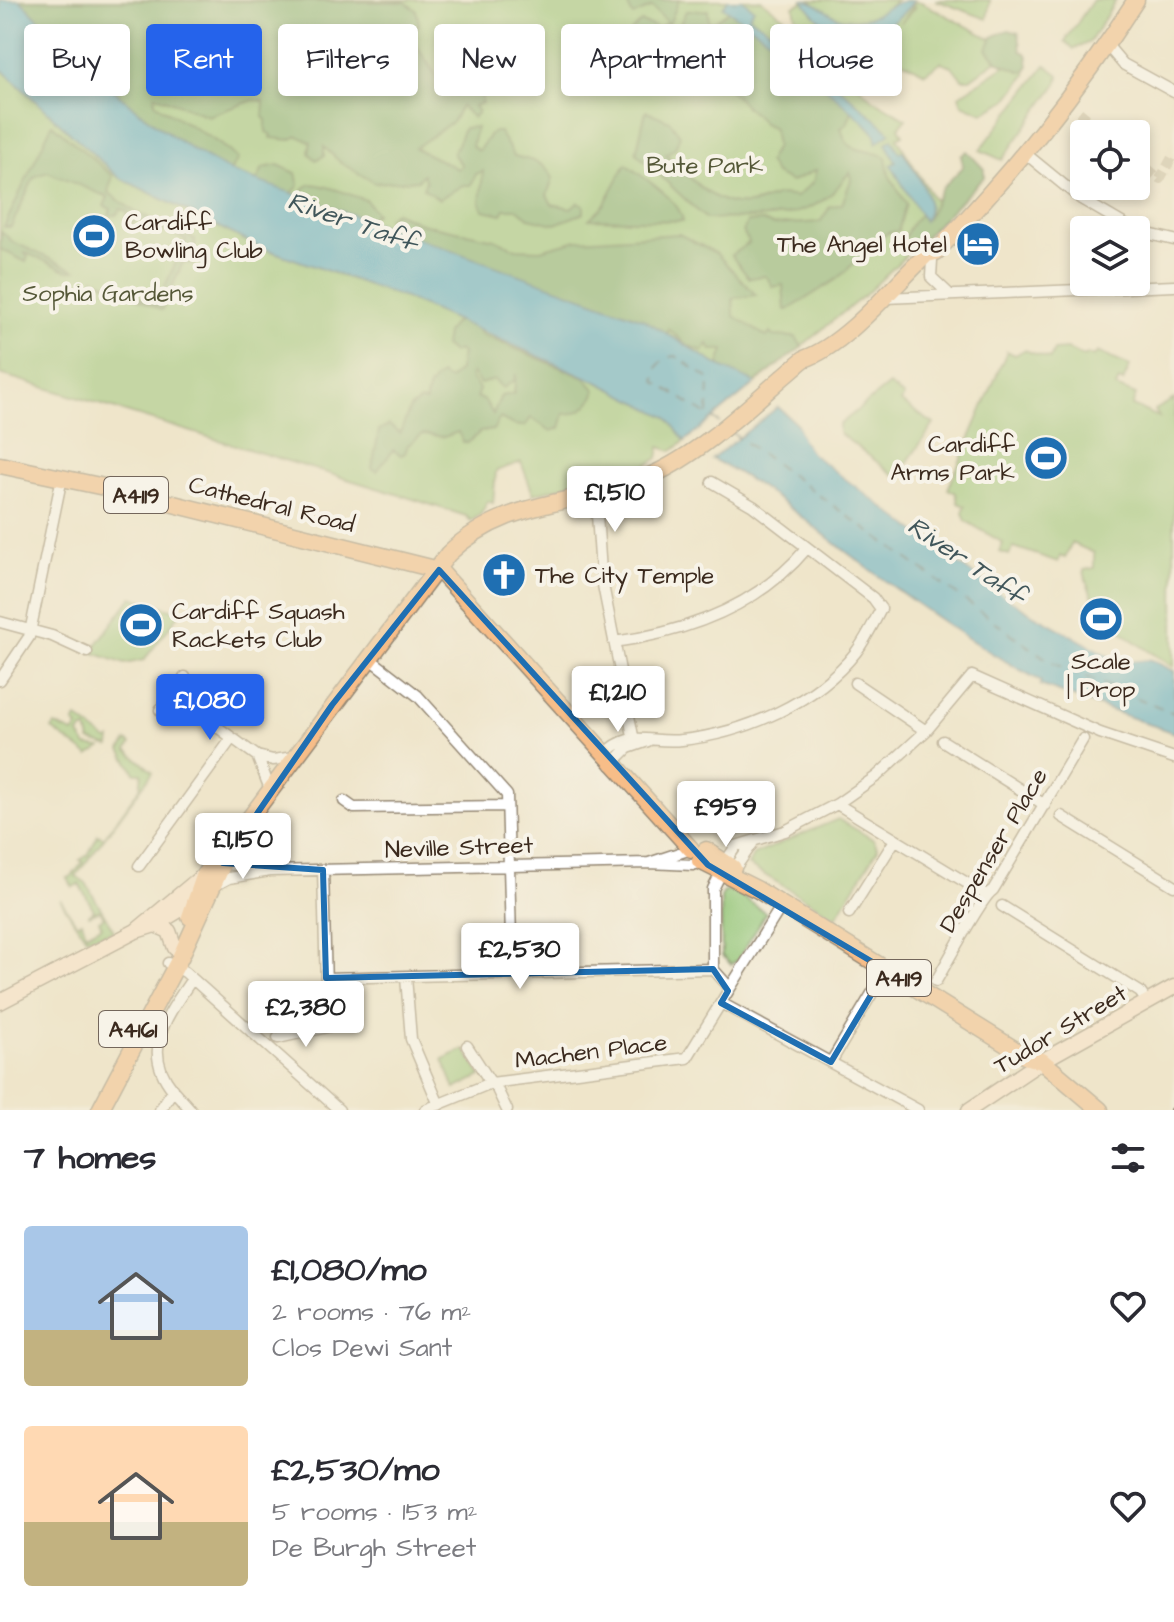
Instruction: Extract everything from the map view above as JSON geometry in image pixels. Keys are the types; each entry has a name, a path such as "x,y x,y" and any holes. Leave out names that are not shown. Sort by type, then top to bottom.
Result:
{"main road":[{"name":"A4161","path":"439,570 479,541 511,524 653,485 776,389 804,359 817,355 893,296 1026,154 1068,103 1136,0"},
{"name":"A4161","path":"90,1110 173,959 195,901 223,863 234,839 458,545 499,519 540,504 642,480 694,454"},
{"name":"Cathedral Road","path":"0,465 62,477 439,570"},
{"name":"A4119","path":"439,570 610,758 699,851 724,872 1025,1056 1042,1061 1100,1110"},
{"name":"A4161","path":"100,1110 226,844 234,839"}],"street":[{"path":"1107,45 1123,64 1174,92"},
{"path":"1026,154 1109,216"},
{"path":"1150,234 1174,240"},
{"path":"933,256 931,277 949,293"},
{"path":"893,296 1174,286"},
{"path":"0,680 25,646 31,630 62,477"},
{"path":"633,736 648,741 678,741 723,733 789,706 823,683 855,654 882,607 753,506 712,482"},
{"path":"596,500 602,576 633,736"},
{"path":"614,642 676,630 734,607 768,586 807,548"},
{"path":"0,622 31,630 87,652"},
{"path":"377,664 418,696 507,795 512,974"},
{"path":"730,988 713,969 713,895 736,846 752,844 837,804 877,776 926,731 974,676 1100,733 1174,758"},
{"path":"160,710 185,677"},
{"path":"855,683 926,731"},
{"path":"172,694 257,756 273,760 294,757"},
{"path":"610,758 633,736"},
{"path":"139,866 232,738"},
{"name":"Despenser Place","path":"936,981 974,920 985,894 993,890 1083,739"},
{"path":"610,758 648,741"},
{"path":"943,741 1045,805"},
{"path":"257,756 270,789"},
{"path":"344,801 354,808 507,806"},
{"path":"837,804 985,894"},
{"path":"1061,816 1174,886"},
{"path":"849,913 895,840"},
{"name":"Neville Street","path":"208,881 270,871 649,863 693,865 699,851"},
{"name":"Neville Street","path":"649,863 699,851"},
{"name":"Neville Street","path":"223,863 270,871"},
{"path":"278,1038 327,1027 323,870"},
{"path":"0,1002 136,931 208,881"},
{"path":"136,931 155,925 195,901"},
{"name":"Machen Place","path":"425,1110 492,1083 682,1060 690,1055 782,905"},
{"path":"1002,906 1140,992 1147,1002"},
{"path":"155,925 169,931 173,959 192,979 339,1110"},
{"path":"326,978 713,969"},
{"path":"831,1062 886,970"},
{"path":"406,977 407,1022 439,1105"},
{"path":"191,1110 156,1064 157,1040 192,979"},
{"name":"Tudor Street","path":"969,1110 1042,1061 1174,987"},
{"path":"721,1003 918,1110"},
{"path":"467,1046 507,1110"},
{"path":"160,1110 173,1090"}],"highlighted area":[{"path":"439,570 708,865 886,970 831,1062 721,1003 728,991 713,969 326,978 323,870 223,863 332,705"}],"green space":[{"name":"Bute Park","path":"20,0 761,0 794,24 770,24 770,96 869,96 906,119 899,127 903,135 897,138 945,218 866,294 756,383 721,367 643,319 230,171 199,156 130,96 130,24 48,24"},
{"path":"20,0 405,2 416,10 418,24 278,24 278,96 418,96 418,47 434,73 434,96 482,96 482,103 474,106 478,112 473,118 461,106 453,121 415,148 458,169 462,165 453,154 464,128 476,127 472,146 478,151 492,132 499,132 514,156 536,162 549,172 553,178 547,195 552,204 571,208 578,202 584,205 584,213 555,224 529,218 517,209 505,209 502,214 483,210 480,203 483,171 476,174 471,185 463,185 439,199 423,188 426,182 423,174 418,180 375,183 341,163 324,147 324,156 316,160 309,153 311,142 298,136 290,140 271,138 272,135 266,132 263,117 264,101 254,100 208,116 158,96 262,96 262,24 146,24 146,96 155,96 155,103 219,143 238,159 230,171 172,136 120,96 130,96 130,24 44,24"},
{"path":"625,0 679,0 669,24 664,24 667,22 652,7 633,16"},
{"path":"811,0 896,0 876,15 854,20 831,15"},
{"path":"935,0 990,0 987,19"},
{"path":"1093,0 1116,0 1090,42 1074,49 1065,41"},
{"path":"804,1 826,24 809,24 796,17 794,6"},
{"path":"915,2 921,2 991,39 1020,43 970,79 962,79 952,66 941,62 925,73 902,61 902,24 888,24 910,6 912,8 901,23 915,7 912,6"},
{"path":"732,9 754,24 680,24 686,11 708,10 709,22"},
{"path":"754,24 770,38 770,96 838,96 853,109 847,124 841,128 845,139 853,147 886,157 889,175 906,204 898,231 887,233 837,279 788,310 785,310 783,285 773,287 766,276 749,278 731,255 749,243 743,232 747,222 762,221 773,225 820,222 830,207 842,204 851,180 850,172 821,202 806,209 773,217 706,219 636,153 646,111 670,121 680,135 675,148 666,154 713,196 736,204 749,204 775,196 796,197 813,182 816,170 791,182 775,174 768,162 776,146 773,128 763,123 735,96 754,96"},
{"path":"1008,30 1019,33 1021,51 1027,54 1029,66 1023,72 998,62 987,49 992,37"},
{"path":"1025,52 1028,56 1026,75 1007,100 983,113 962,104 959,96"},
{"path":"1046,65 1059,75 1058,82 1002,160 980,150"},
{"name":"Sophia Gardens","path":"0,68 24,90 24,96 30,96 118,177 257,246 405,298 598,382 667,417 685,441 672,451 660,447 658,458 643,467 533,494 521,462 496,471 493,503 488,501 481,514 471,521 466,516 413,499 0,374"},
{"path":"52,124 113,176 108,192 135,212 195,239 195,264 183,262 162,310 93,278 157,304 186,240 137,219 132,224 125,220 128,212 121,209 116,215 109,215 111,209 104,206 108,197 47,172 34,177 11,227 4,227"},
{"path":"967,151 984,169 984,177 922,240 907,247 903,244 912,224 920,215 923,220 927,219 941,189 963,167 961,156"},
{"path":"626,164 668,197 683,221 589,219 604,205"},
{"path":"278,165 296,173 299,186 291,194 257,181 263,168"},
{"path":"311,184 366,200 376,213 367,221 301,197 304,188"},
{"path":"395,212 423,224 495,239 516,249 540,250 577,240 679,234 716,253 756,295 733,298 734,316 767,337 770,333 773,336 796,337 802,347 755,383 727,380 719,364 724,350 711,350 708,344 703,351 686,345 669,329 667,336 652,330 643,319 387,229 388,217"},
{"path":"1,231 13,242 75,270 68,271 24,252 28,257 26,262 0,249"},
{"path":"460,316 479,319 479,333 585,378 596,390 594,396 580,411 564,414 560,428 551,431 531,418 525,426 521,426 500,418 493,430 480,432 468,443 463,442 458,432 444,437 423,434 408,445 405,453 401,455 393,450 377,471 372,468 379,430 389,425 400,433 410,408 420,401 426,402 428,390 434,381 440,375 449,380 459,370 462,353 458,350 453,353 444,346 446,333","holes":["472,373 480,384 494,380 503,388 515,380 516,374 514,394 501,396 493,414 485,401 477,397 479,389 470,377"]},
{"name":"Cardiff Arms Park","path":"1067,349 1085,357 1087,354 1094,357 1097,352 1130,366 1123,382 1119,380 1116,387 1136,395 1132,406 1159,417 1155,410 1174,399 1174,667 1131,639 1096,602 1084,570 1094,568 1094,553 1072,543 1065,558 1060,556 1058,562 1014,547 1009,555 1000,552 1003,543 966,521 963,513 965,506 958,503 956,493 948,489 1007,351 1015,355 1024,350 1050,359 1054,350"},
{"path":"889,385 904,396 901,402 934,424 897,477 839,433 839,425"},
{"name":"Cardiff Squash Rackets Club","path":"132,597 181,612 144,660 125,664 91,652"},
{"path":"77,718 107,740 111,739 110,747 90,741 87,729 81,731 79,735 87,746 101,748 89,756 52,729 55,725 73,733 78,727 74,723"},
{"path":"127,741 131,744 127,750 153,772 76,876 86,883 114,931 86,938 76,924 82,921 86,934 102,926 99,920 104,917 100,910 88,915 94,910 79,884 73,887 67,878 83,862 80,860 88,855 98,835 104,838 140,788 142,773 135,773 121,750"},
{"path":"838,819 874,840 878,849 836,917 748,865 753,855"},
{"path":"732,890 766,913 737,961 731,964 722,956 721,897 724,892"},
{"path":"465,1049 481,1076 455,1089 443,1059"}],"water":[{"path":"0,0 20,0 44,24 24,24 24,90 0,68"},
{"path":"728,0 742,0 754,9 749,16 770,30 770,40 754,29 754,24 747,24 723,7"},
{"path":"803,0 839,18 855,20 864,19 897,3 914,0 889,24 827,24"},
{"name":"River Taff","path":"30,96 120,96 172,136 230,171 643,319 721,367 756,383 685,441 667,417 598,382 405,298 257,246 118,177"},
{"path":"835,96 849,96 891,133 876,143 876,135"},
{"path":"892,139 899,152 903,151 927,195 928,213 924,221 891,165 896,162 886,143"},
{"path":"778,407 798,425 804,442 815,456 969,571 1034,615 1108,655 1130,661 1149,659 1174,671 1174,733 1040,685 1041,681 921,607 767,492 712,459"}],"pier":[{"path":"797,419 818,452 1001,589 1110,652 1130,657 1148,655 1149,659 1130,661 1108,655 999,593 812,453 802,439"}],"ferry route":[{"path":"708,414 709,379 676,356 662,361 656,372 656,382 720,423"},
{"path":"731,432 1052,663 1174,713"}],"tunnel":[{"path":"1079,112 1089,120"},
{"path":"1150,171 1160,179 1174,154"}],"place":[{"name":"Cardiff Bowling Club","path":"94,236"},
{"name":"The Angel Hotel","path":"978,244"},
{"name":"Cardiff Arms Park","path":"1046,458"},
{"name":"The City Temple","path":"504,575"},
{"name":"Scale | Drop","path":"1101,619"},
{"name":"Cardiff Squash Rackets Club","path":"141,625"}]}
